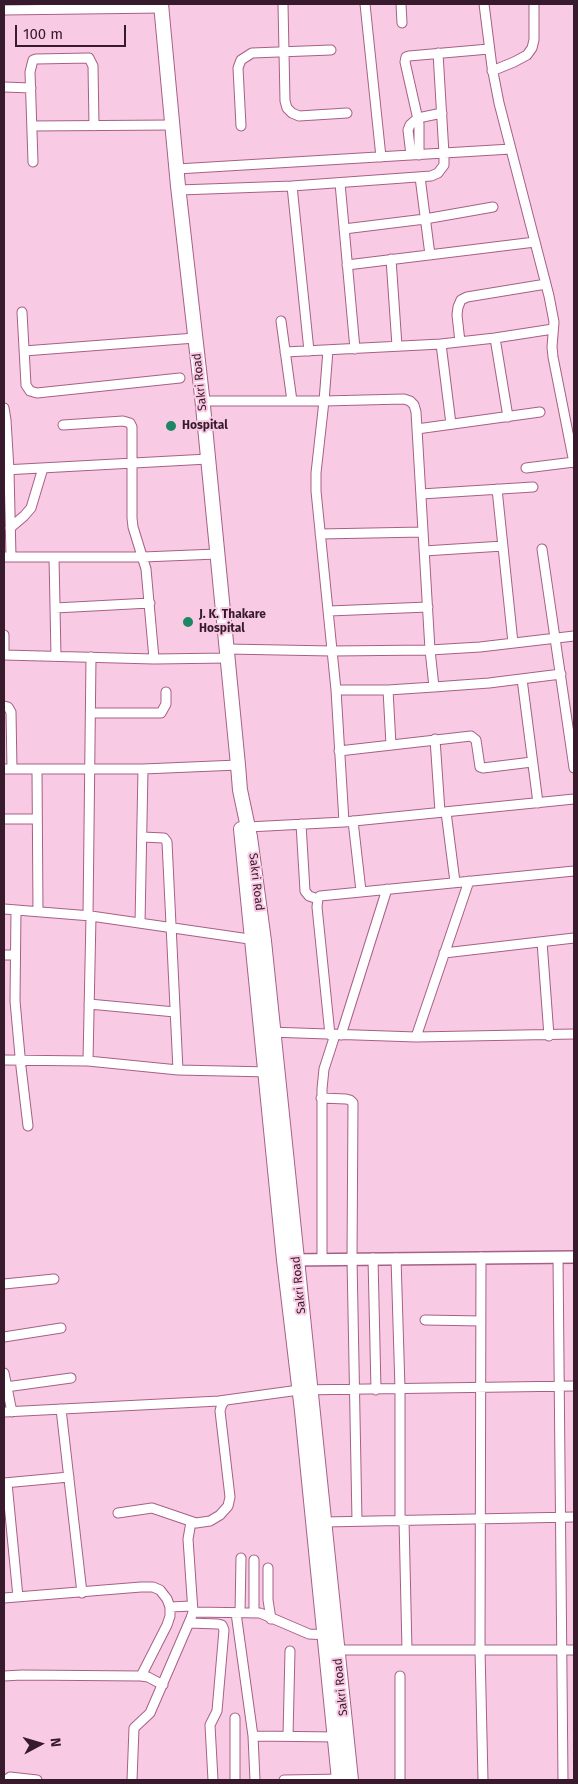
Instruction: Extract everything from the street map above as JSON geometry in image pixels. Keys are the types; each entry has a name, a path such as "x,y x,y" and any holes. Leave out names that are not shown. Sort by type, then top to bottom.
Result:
{"main road":[{"name":"Sakri Road","path":"161,6 238,765 241,842 258,940"},
{"name":"Sakri Road","path":"240,790 248,827 290,1260 345,1779"},
{"name":"Sakri Road","path":"304,1390 324,1522 330,1635 337,1650 341,1738"}],"street":[{"path":"283,4 285,102 288,108 299,116 346,113"},
{"path":"366,4 381,157"},
{"path":"401,4 402,23"},
{"path":"484,4 492,71 554,322 553,357 574,462 526,468"},
{"path":"492,71 527,55 532,48 534,40 534,4"},
{"path":"4,10 161,6"},
{"path":"418,118 405,60 409,56 489,49"},
{"path":"241,126 238,68 241,60 252,53 331,50"},
{"path":"179,190 340,183 431,176 438,173 444,165 444,154 438,53"},
{"path":"33,162 30,64 33,60 89,58 93,66 94,126"},
{"path":"4,86 31,88"},
{"path":"415,155 408,130 410,125 418,118 442,113"},
{"path":"32,126 173,125"},
{"path":"177,169 511,149"},
{"path":"420,177 430,255"},
{"path":"340,183 355,349"},
{"path":"292,186 309,351"},
{"path":"344,229 425,219 493,207"},
{"path":"347,264 535,242"},
{"path":"392,259 397,346"},
{"path":"460,342 457,315 461,300 467,297 546,284"},
{"path":"22,312 26,385 30,391 37,393 180,378"},
{"path":"281,321 292,401"},
{"path":"285,352 441,344 553,329"},
{"path":"24,351 196,338"},
{"path":"495,338 508,417"},
{"path":"441,344 451,424"},
{"path":"328,350 316,481 336,690 339,752 348,821 361,892"},
{"path":"202,401 404,399 410,401 416,412 430,650 434,687"},
{"path":"4,408 10,528 7,557 143,557 217,554"},
{"path":"417,429 540,412"},
{"path":"64,425 126,421 130,423 132,431 133,528 143,557 150,603 154,659"},
{"path":"6,470 208,459"},
{"path":"10,528 31,508 42,468"},
{"path":"421,494 533,487"},
{"path":"497,489 513,643"},
{"path":"320,534 423,532"},
{"path":"424,551 503,546"},
{"path":"542,549 574,768"},
{"path":"54,557 56,656"},
{"path":"55,608 150,603"},
{"path":"328,611 428,606"},
{"path":"4,635 4,655 154,659 227,654 430,650 480,647 574,636"},
{"path":"88,1061 91,657"},
{"path":"336,690 388,690 434,687 561,674"},
{"path":"522,679 538,803"},
{"path":"388,690 391,745"},
{"path":"91,713 161,713 166,704 166,692"},
{"path":"4,706 8,707 11,712 8,770 143,769 238,765"},
{"path":"339,752 470,736 474,738 479,764 483,768 532,762"},
{"path":"435,740 443,812 455,882"},
{"path":"140,922 143,769"},
{"path":"37,770 38,911"},
{"path":"248,827 348,821 574,799"},
{"path":"4,819 38,819"},
{"path":"301,824 305,892 309,896 318,899"},
{"path":"142,837 164,838 167,842 178,1070"},
{"path":"335,1035 317,907 318,899 324,895 574,871"},
{"path":"416,1037 469,881"},
{"path":"322,1259 322,1078 335,1035 387,889"},
{"path":"4,909 140,922 258,940"},
{"path":"16,910 14,1000 28,1126"},
{"path":"444,953 574,938"},
{"path":"542,942 549,1036"},
{"path":"4,955 15,955"},
{"path":"4,1001 14,1000"},
{"path":"89,1004 175,1012"},
{"path":"267,1032 416,1037 549,1036 574,1034"},
{"path":"4,1060 88,1061 178,1070 271,1072"},
{"path":"322,1098 346,1099 353,1103 352,1259 357,1522"},
{"path":"480,1257 480,1650 483,1780"},
{"path":"558,1257 563,1780"},
{"path":"290,1260 574,1257"},
{"path":"373,1258 376,1390"},
{"path":"396,1258 407,1650"},
{"path":"4,1284 54,1279"},
{"path":"425,1320 481,1321"},
{"path":"4,1337 61,1328"},
{"path":"4,1373 8,1412 218,1401 304,1390 574,1386"},
{"path":"6,1390 71,1378"},
{"path":"118,1512 152,1508 189,1521 202,1523 216,1518 225,1510 229,1502 220,1411 222,1404 218,1401"},
{"path":"61,1409 82,1593"},
{"path":"18,1597 6,1483 69,1477"},
{"path":"324,1522 574,1516"},
{"path":"132,1780 134,1728 150,1713 189,1623 189,1521"},
{"path":"240,1558 238,1613 253,1736 255,1780"},
{"path":"254,1560 254,1613"},
{"path":"268,1568 268,1600 271,1619"},
{"path":"4,1598 153,1587 164,1594 170,1607 167,1625 144,1677"},
{"path":"170,1607 263,1614 309,1634 330,1635"},
{"path":"189,1623 218,1624 222,1625 224,1630 217,1711 210,1725 213,1780"},
{"path":"337,1650 574,1650"},
{"path":"288,1736 290,1651"},
{"path":"4,1676 144,1677 161,1684"},
{"path":"400,1676 400,1780"},
{"path":"235,1718 235,1780"},
{"path":"253,1736 341,1738"},
{"path":"6,1780 10,1778 37,1780"},
{"path":"287,1780 345,1779"}],"place":[{"name":"Hospital","path":"171,426"},
{"name":"J. K. Thakare Hospital","path":"188,622"}]}
